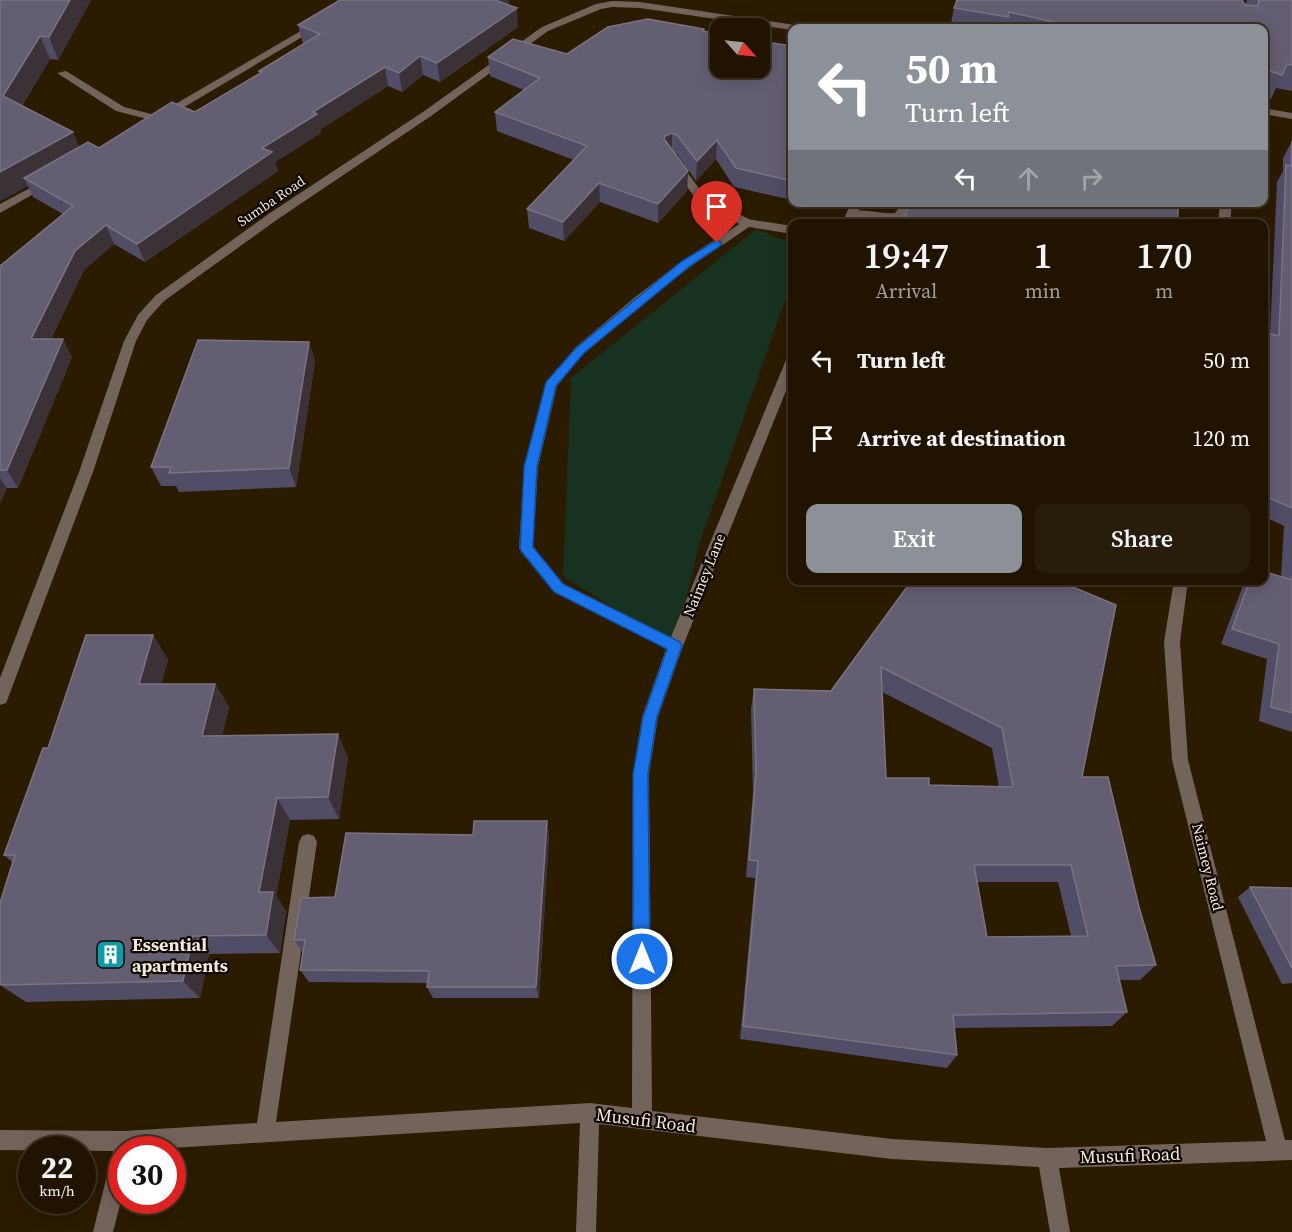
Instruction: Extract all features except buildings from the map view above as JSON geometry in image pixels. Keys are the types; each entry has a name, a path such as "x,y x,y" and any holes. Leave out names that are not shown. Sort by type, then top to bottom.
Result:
{"street":[{"name":"Sumba Road","path":"0,698 86,472 114,382 130,341 142,318 160,298 187,277 427,114 545,29 595,3 624,2 788,27"},
{"path":"140,129 327,18"},
{"path":"62,73 120,109 159,118"},
{"path":"1268,112 1292,116"},
{"path":"671,157 702,200 747,223 788,229"},
{"path":"0,209 62,173"},
{"path":"853,213 886,218 899,216 905,207"},
{"path":"675,646 559,588 526,548 531,467 550,385 580,351 686,264 747,223"},
{"name":"Naimey Lane","path":"642,1120 641,774 650,717 675,646 788,370"},
{"name":"Naimey Road","path":"1180,585 1172,642 1180,760 1285,1150"},
{"path":"265,1132 308,842"},
{"path":"586,1232 590,1113"},
{"name":"Musufi Road","path":"186,1141 265,1132 590,1113 891,1149 1047,1158 1285,1150"},
{"name":"Musufi Road","path":"0,1140 108,1147"},
{"path":"1047,1158 1060,1232"},
{"path":"103,1232 108,1211"}],"green space":[{"path":"756,229 788,241 788,291 699,545 675,646 563,576 571,378"}],"place":[{"name":"Essential apartments","path":"111,954"}],"route":[{"path":"642,959 641,774 650,717 675,646 559,588 526,548 531,467 550,385 580,351 638,301 717,243"}]}
